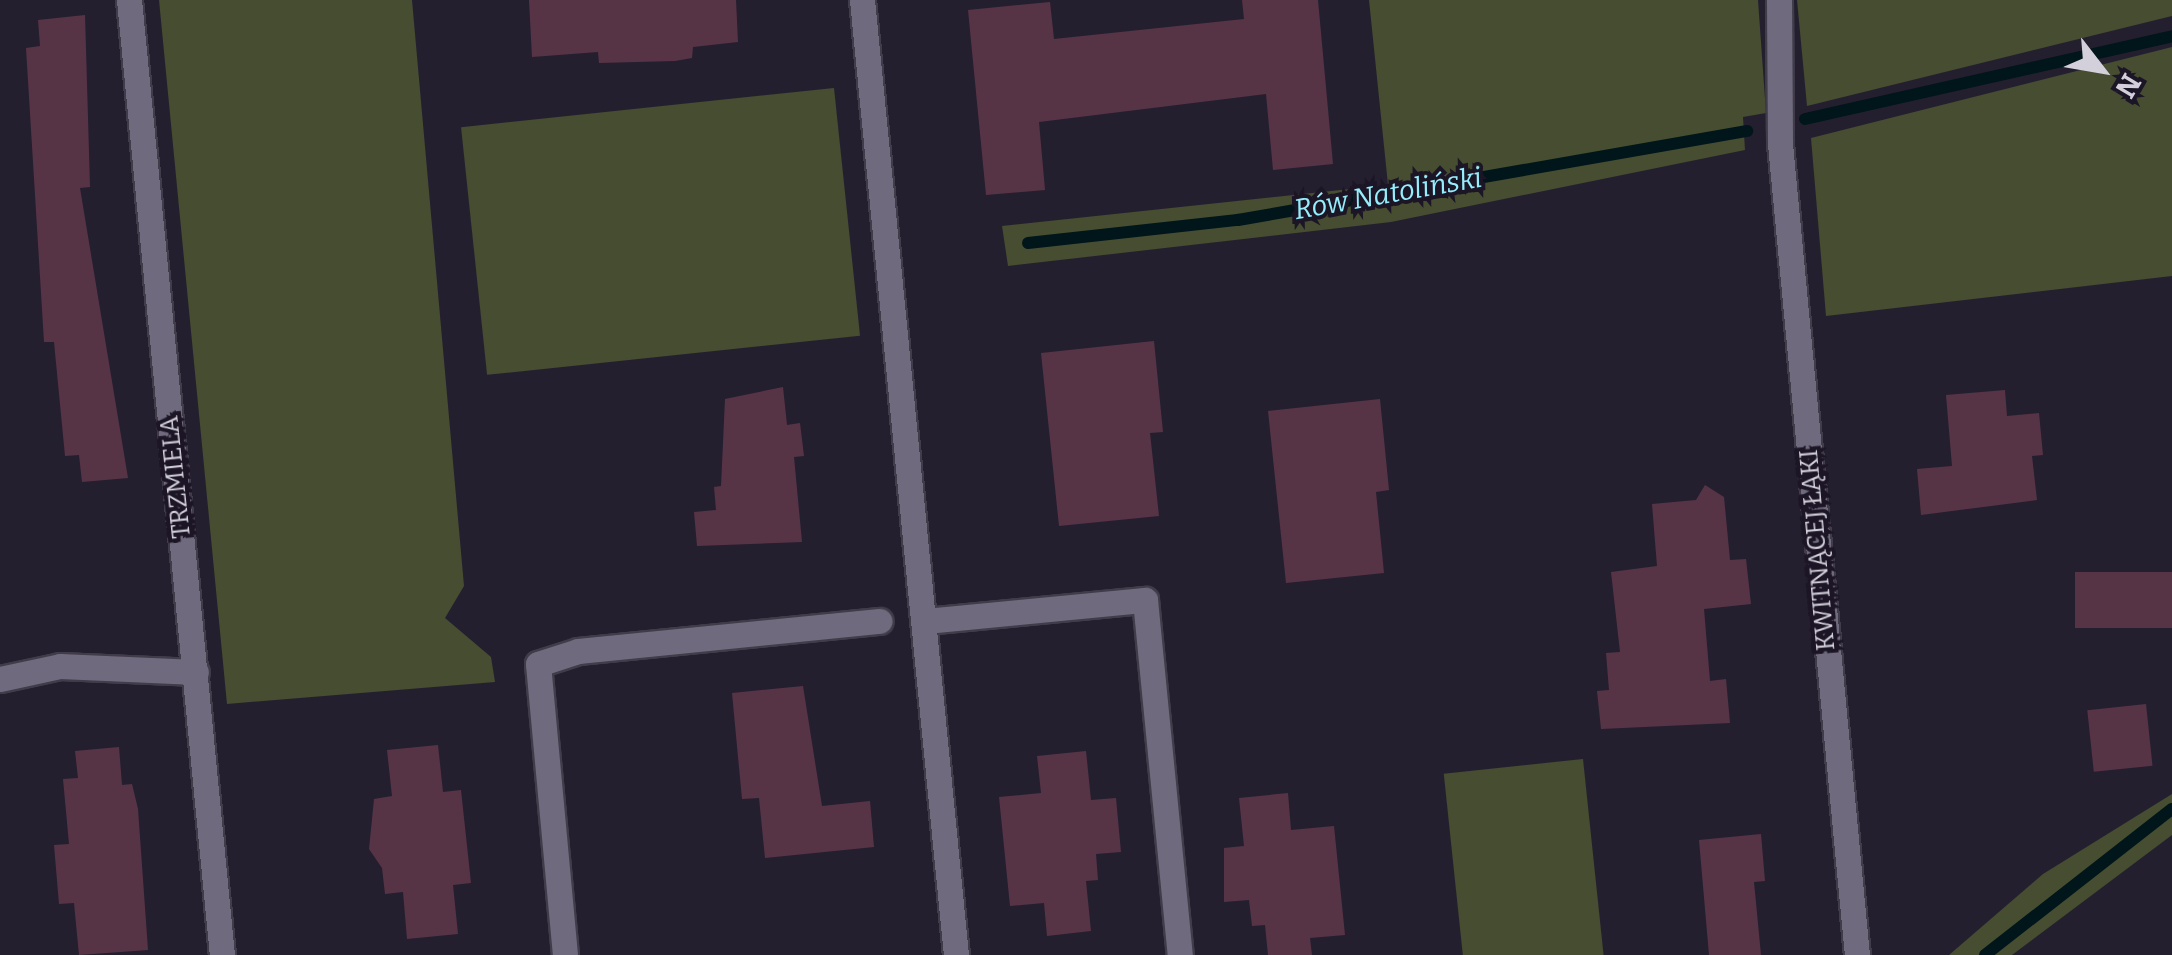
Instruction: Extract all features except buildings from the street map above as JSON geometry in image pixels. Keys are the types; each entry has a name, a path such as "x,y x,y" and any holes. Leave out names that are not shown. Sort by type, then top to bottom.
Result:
{"street":[{"name":"TRZMIELA","path":"130,0 222,955"},
{"path":"862,0 956,955"},
{"name":"KWITNĄCEJ ŁĄKI","path":"1779,0 1780,144 1857,955"},
{"path":"925,621 1145,600 1180,955"},
{"path":"565,955 538,664 578,651 880,622"},
{"path":"0,679 60,666 196,672"}],"green space":[{"path":"159,0 412,0 464,586 445,618 491,657 495,682 227,704"},
{"path":"1369,0 1758,0 1766,113 1743,117 1745,150 1391,222 1008,266 1002,226 1388,185"},
{"path":"1797,0 2172,0 2172,16 1807,106"},
{"path":"2172,47 2172,276 1826,316 1811,138"},
{"path":"834,88 860,336 487,375 461,127"},
{"path":"1583,759 1604,955 1463,955 1444,774"},
{"path":"2172,794 2172,835 2012,955 1949,955 2043,874"}],"waterway":[{"name":"Rów Natoliński","path":"1805,119 2172,36"},
{"name":"Rów Natoliński","path":"1028,243 1238,220 1747,131"},
{"path":"1985,955 2172,809"}]}
